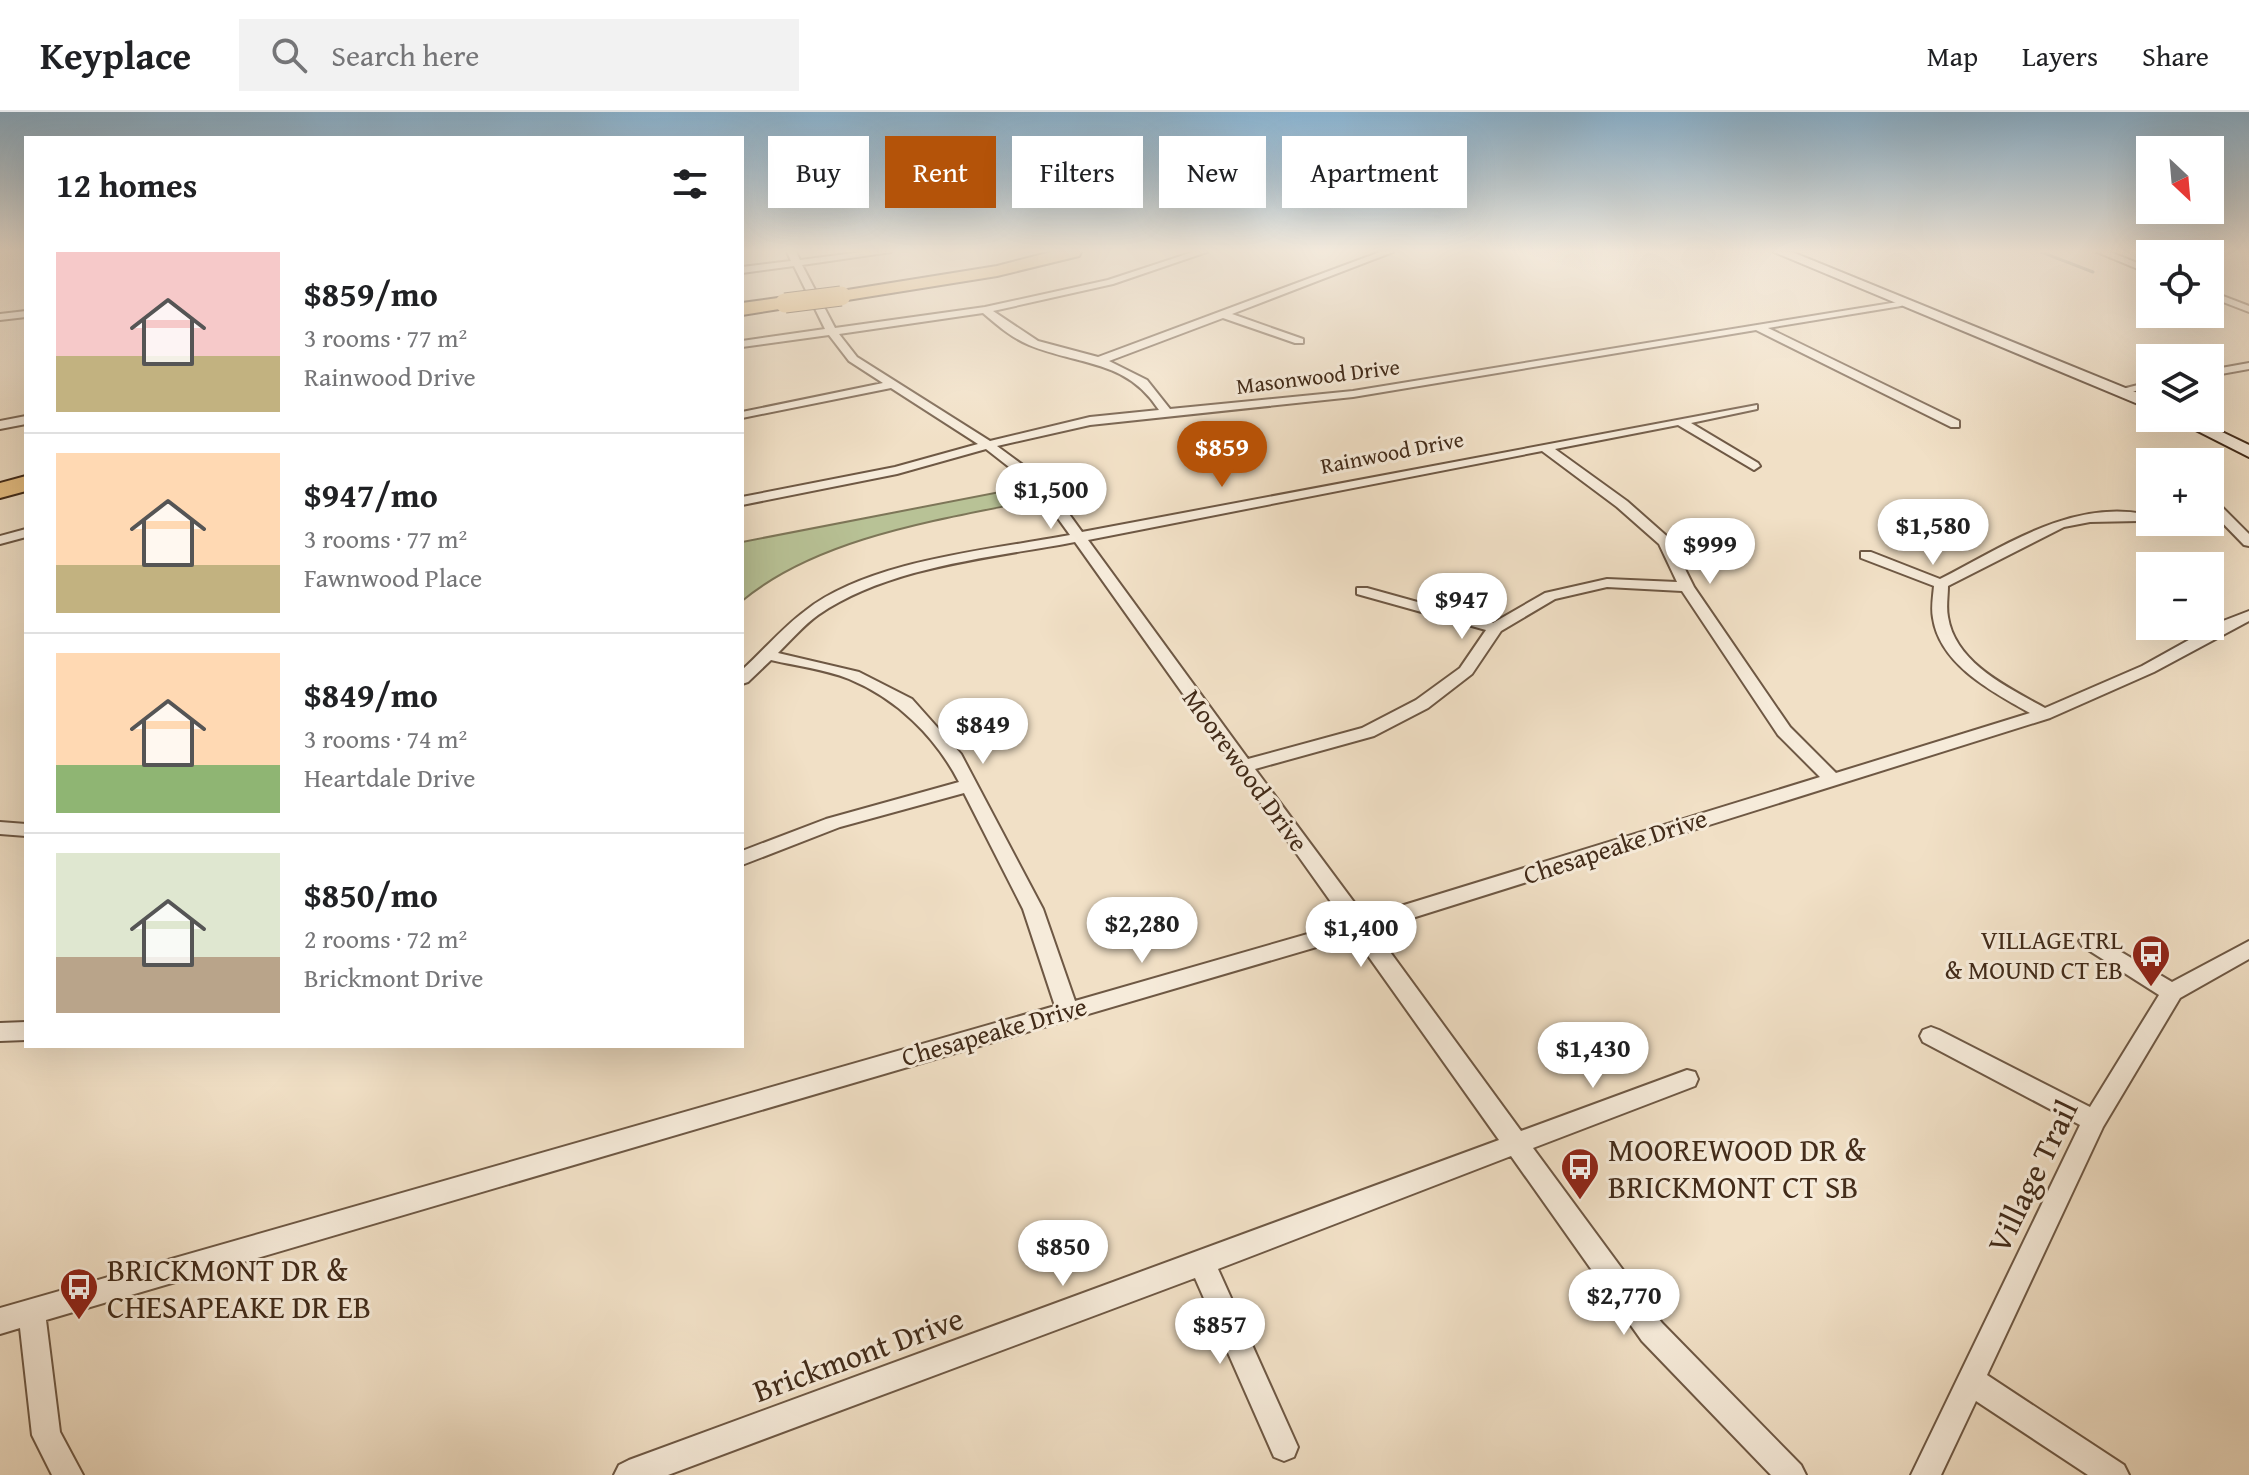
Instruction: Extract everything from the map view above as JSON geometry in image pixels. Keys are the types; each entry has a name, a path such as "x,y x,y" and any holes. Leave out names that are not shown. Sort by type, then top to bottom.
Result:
{"highway":[{"path":"0,477 24,471"},
{"path":"0,491 24,484"}],"main road":[{"path":"1932,316 2136,398"},
{"path":"2208,432 2249,452"}],"street":[{"name":"Moorewood Drive","path":"823,316 853,359 988,445 1041,485 1652,1332 1791,1475"},
{"path":"744,344 946,316"},
{"path":"993,316 1024,339 1042,347 1101,360 1138,377 1156,393 1167,414"},
{"path":"1101,360 1223,316"},
{"path":"1227,316 1299,341"},
{"name":"Masonwood Drive","path":"744,501 897,470 1090,421 1353,394 1825,316"},
{"path":"1756,327 1955,424"},
{"path":"2224,370 2249,366"},
{"path":"744,415 890,385"},
{"path":"2120,391 2136,388"},
{"name":"Rainwood Drive","path":"744,677 811,613 852,589 904,571 1753,407"},
{"path":"0,425 24,420"},
{"path":"1680,421 1754,466"},
{"path":"1544,447 1622,504 1665,542 1687,587 1784,731 1831,778"},
{"path":"1866,555 1941,584 2060,524 2090,518 2136,517"},
{"path":"2224,517 2249,542"},
{"path":"0,540 24,534"},
{"path":"1244,766 1368,732 1422,704 1466,671 1495,628 1550,596 1607,583 1687,587"},
{"path":"1941,584 1940,620 1946,636 1969,665 2001,690 2044,714"},
{"path":"1362,591 1495,628"},
{"name":"Chesapeake Drive","path":"0,1321 1358,927 2044,714 2148,669 2228,624 2249,616"},
{"path":"768,655 853,675 906,703 955,758 1033,909 1067,1010"},
{"path":"744,857 833,823 970,785"},
{"path":"0,828 24,830"},
{"path":"2089,941 2172,992"},
{"name":"Village Trail","path":"1926,1475 2094,1121 2172,992 2249,949"},
{"path":"0,1032 24,1031"},
{"path":"1931,1036 2094,1121"},
{"name":"Brickmont Drive","path":"629,1475 1687,1079"},
{"path":"1202,1263 1284,1447"},
{"path":"32,1311 46,1435 68,1475"},
{"path":"1971,1381 2114,1475"}],"green space":[{"path":"1031,486 1041,499 925,523 846,545 808,560 744,600 744,542"}],"place":[{"name":"VILLAGE TRL & MOUND CT EB","path":"2151,988"},
{"name":"MOOREWOOD DR & BRICKMONT CT SB","path":"1580,1201"},
{"name":"BRICKMONT DR & CHESAPEAKE DR EB","path":"79,1321"}]}
